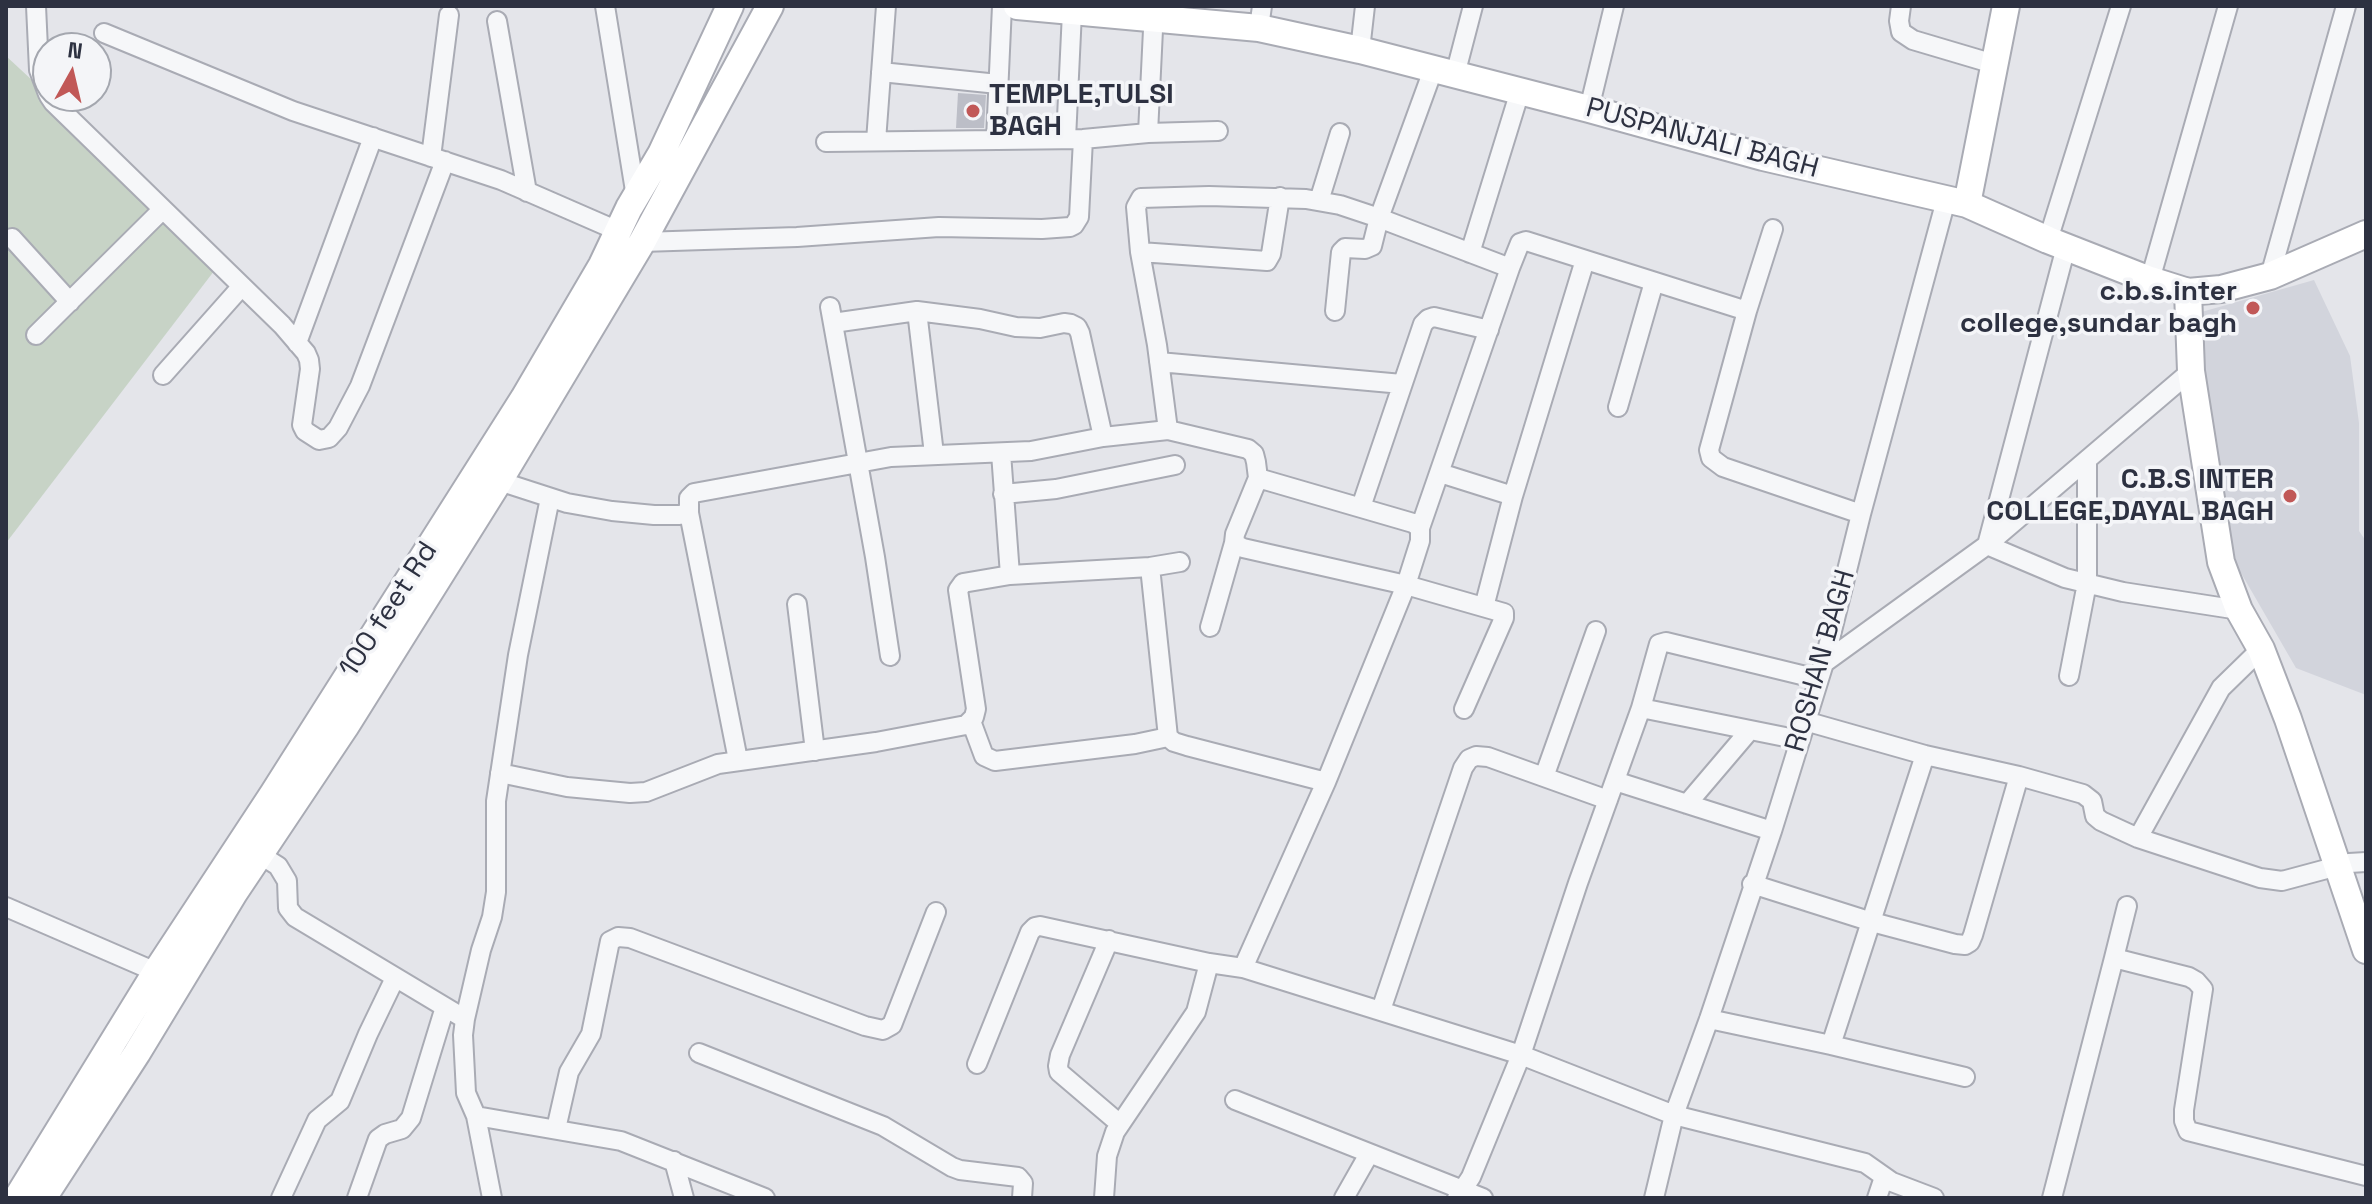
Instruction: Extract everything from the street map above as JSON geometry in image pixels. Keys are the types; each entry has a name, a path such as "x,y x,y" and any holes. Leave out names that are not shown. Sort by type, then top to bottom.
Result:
{"main road":[{"name":"100 feet Rd","path":"17,1198 156,972 273,794 524,398 602,265 630,236 636,197 661,154 730,6"},
{"path":"43,1198 499,481 630,236 770,6"},
{"name":"PUSPANJALI BAGH","path":"1017,6 1260,17 1360,50 1763,157 1956,202 2057,244 2188,292 2221,289 2270,276 2366,234"},
{"path":"1956,202 1994,64 2006,6"},
{"path":"2188,292 2191,371 2221,562 2239,610 2261,649 2288,719 2366,950"}],"street":[{"path":"36,6 37,32"},
{"path":"605,6 636,197"},
{"path":"876,141 886,6"},
{"path":"996,139 1002,6"},
{"path":"1360,50 1365,6"},
{"path":"1335,311 1341,252 1345,248 1365,249 1372,246 1379,218 1473,6"},
{"path":"1589,109 1614,6"},
{"path":"1901,6 1901,32 1913,40 1994,64"},
{"path":"1987,545 2057,244 2121,6"},
{"path":"2150,280 2228,6"},
{"path":"2270,276 2346,6"},
{"path":"112,36 293,111 501,180 630,236 797,237 939,227 1042,229 1074,225 1079,217 1063,10"},
{"path":"1148,133 1153,12"},
{"path":"65,112 297,343 309,360 310,369 302,425 314,439 323,440 338,428 360,386 438,159 449,15"},
{"path":"497,21 527,192"},
{"path":"881,72 998,84"},
{"path":"1470,253 1520,91"},
{"path":"826,142 1074,139 1218,131"},
{"path":"1319,201 1340,133"},
{"path":"297,343 373,137"},
{"path":"1168,430 1140,252 1136,207 1141,198 1280,197 1319,201 1379,218 1510,268"},
{"path":"1140,252 1267,261 1271,254 1280,197"},
{"name":"ROSHAN BAGH","path":"1654,1198 1674,1115 1772,831 1821,671 1861,514 1956,202"},
{"path":"36,335 163,209"},
{"path":"1773,229 1709,450 1711,458 1723,467 1861,514"},
{"path":"12,238 70,302"},
{"path":"1243,968 1326,782 1406,585 1420,541 1420,528 1520,243 1522,241 1747,311"},
{"path":"1484,607 1513,496 1585,260"},
{"path":"1618,407 1654,282"},
{"path":"163,375 242,286"},
{"path":"917,311 934,454"},
{"path":"890,656 832,315 917,311 1016,327 1040,328 1064,323 1077,327 1103,437"},
{"path":"1361,507 1423,324 1434,317 1489,330"},
{"path":"1159,362 1402,384"},
{"path":"1460,1194 1471,1177 1521,1055 1641,708 1659,644 1662,642 1821,671 1987,545 2191,371"},
{"path":"738,760 689,513 689,498 694,493 856,463 934,454 1031,451 1103,437 1168,430 1248,449 1254,454 1258,478 1235,534 1210,627"},
{"path":"1001,453 1010,575"},
{"path":"2069,676 2087,583 2087,460"},
{"path":"1003,494 1056,489 1175,465"},
{"path":"1440,473 1513,496"},
{"path":"1258,478 1413,523 1420,528"},
{"path":"499,481 550,498 612,511 654,515 689,513"},
{"path":"492,1198 476,1116 466,1093 463,1035 481,950 492,917 496,892 496,801 518,655 550,498"},
{"path":"1234,543 1243,548 1406,585 1504,613 1464,709"},
{"path":"1987,545 2065,578 2123,592 2239,610"},
{"path":"500,773 567,787 646,792 711,766 738,760 815,751 966,725 976,709 959,586 965,582 1010,575 1150,567 1180,562"},
{"path":"1150,567 1168,737 1187,746 1326,782"},
{"path":"797,604 815,751"},
{"path":"1544,777 1596,631"},
{"path":"2138,838 2221,688 2261,649"},
{"path":"1641,708 1800,740"},
{"path":"971,721 984,756 995,761 1168,737"},
{"path":"1805,721 2089,797 2098,820 2138,838 2272,881 2366,862"},
{"path":"1687,804 1750,730"},
{"path":"1831,1045 1925,755"},
{"path":"1381,1010 1466,762 1472,757 1482,756 1608,800"},
{"path":"1752,884 1872,922 1965,945 1970,942 2019,776"},
{"path":"1615,781 1772,831"},
{"path":"259,854 278,866 287,881 288,908 295,917 465,1019"},
{"path":"2052,1198 2127,906"},
{"path":"6,907 156,972"},
{"path":"556,1129 569,1072 591,1034 610,941 618,937 630,938 883,1030 892,1025 936,912"},
{"path":"977,1064 1032,929 1040,926 1243,968 1521,1055 1674,1115 1865,1163 1897,1184 1934,1198"},
{"path":"1109,940 1058,1066 1059,1072 1120,1124"},
{"path":"2114,958 2189,977 2203,989 2184,1110 2188,1131 2366,1176"},
{"path":"1104,1198 1107,1156 1120,1124 1193,1018 1200,1003 1209,963"},
{"path":"281,1198 317,1120 340,1101 395,978"},
{"path":"357,1198 378,1139 402,1129 411,1118 445,1007"},
{"path":"1709,1019 1965,1077"},
{"path":"699,1053 883,1126 952,1167 1018,1177 1023,1183 1022,1198"},
{"path":"1235,1100 1460,1194 1483,1198"},
{"path":"476,1116 621,1141 765,1198"},
{"path":"1344,1198 1369,1154"},
{"path":"674,1161 684,1198"},
{"path":"1877,1198 1884,1177"}],"shaded area":[{"name":"C.B.S INTER COLLEGE,DAYAL BAGH","path":"2314,280 2350,356 2359,423 2359,531 2366,541 2366,695 2296,668 2237,566 2191,367 2198,313"}],"green space":[{"path":"6,56 32,80 32,112 66,112 224,258 6,543"}],"building":[{"name":"TEMPLE,TULSI BAGH","path":"958,93 986,95 984,128 956,128"}],"place":[{"name":"TEMPLE,TULSI BAGH","path":"973,111"},
{"name":"c.b.s.inter college,sundar bagh","path":"2253,308"},
{"name":"C.B.S INTER COLLEGE,DAYAL BAGH","path":"2290,496"}]}
